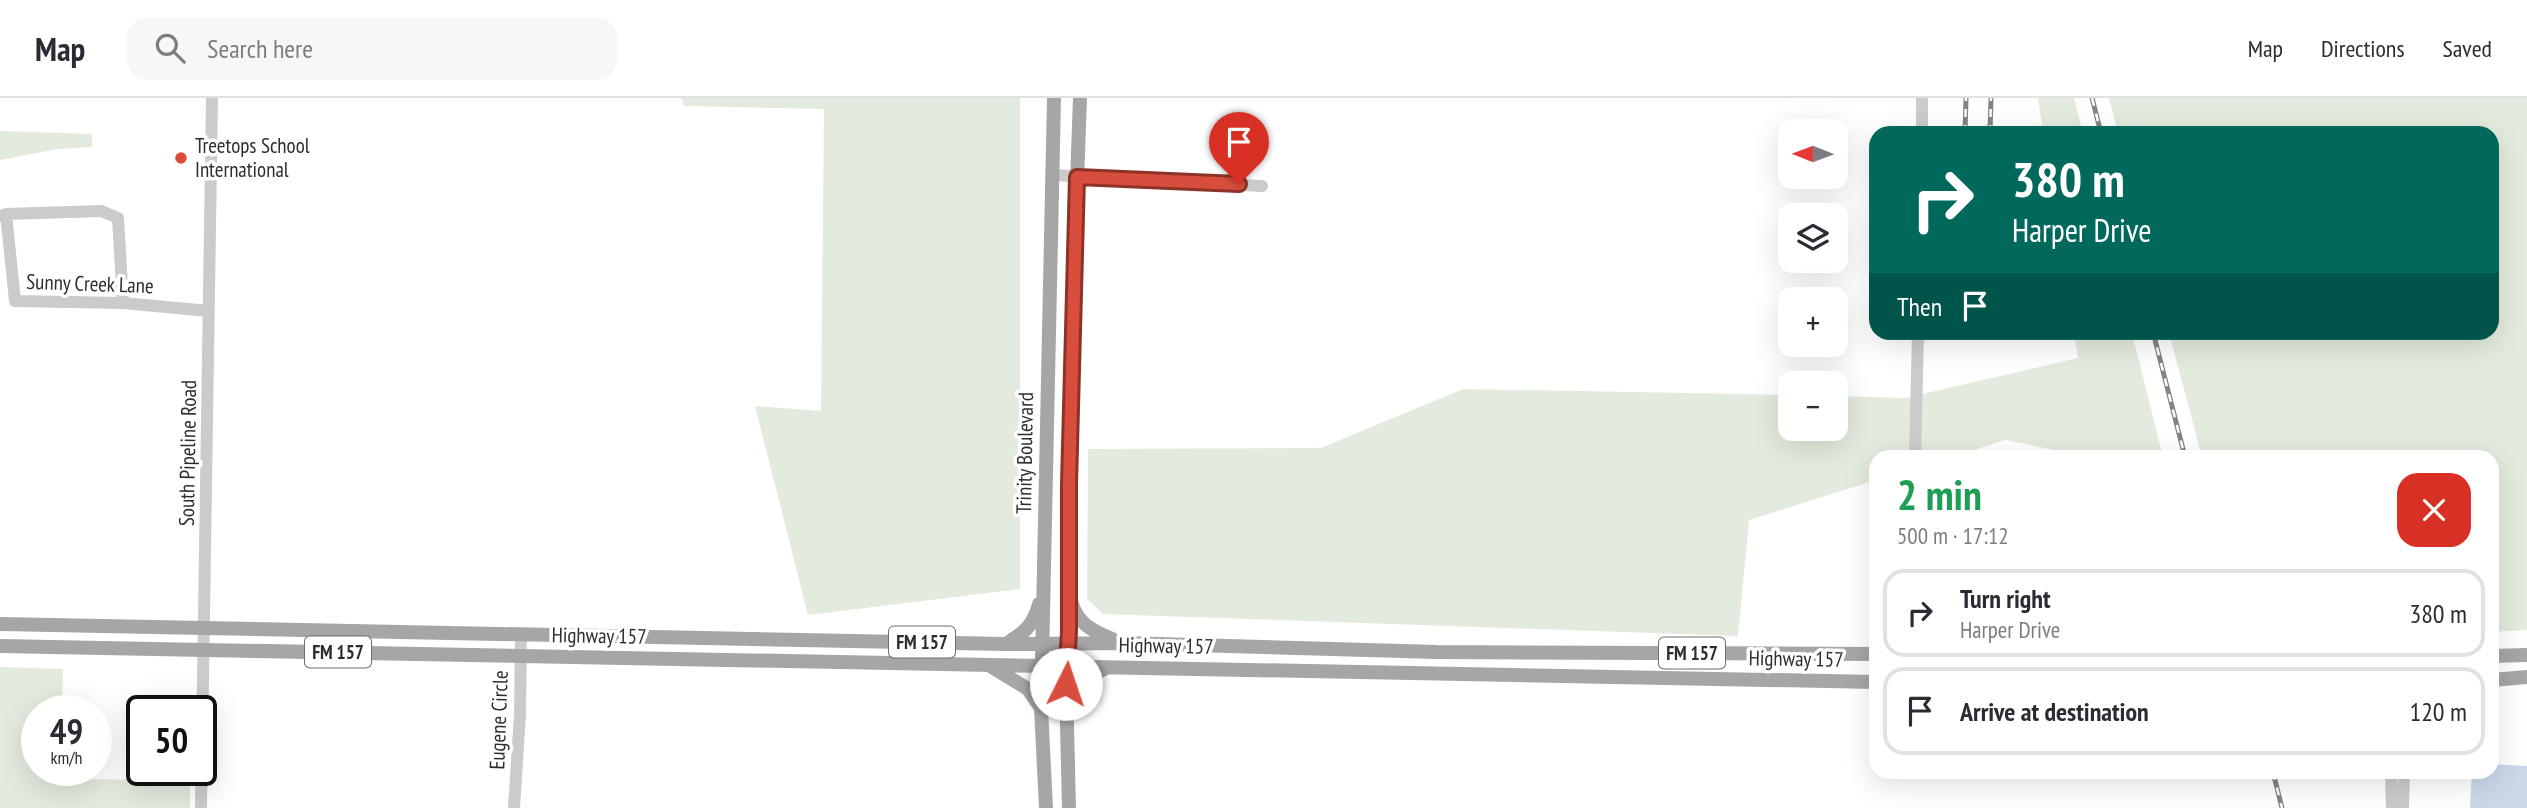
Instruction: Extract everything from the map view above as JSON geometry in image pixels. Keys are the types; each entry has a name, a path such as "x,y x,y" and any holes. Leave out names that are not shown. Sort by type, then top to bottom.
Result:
{"main road":[{"name":"Trinity Boulevard","path":"1045,808 1041,708 1054,98"},
{"path":"1069,808 1066,734 1070,432 1080,98"},
{"path":"1047,431 1070,432"},
{"path":"1005,644 1025,633 1035,618 1044,590"},
{"path":"1069,595 1080,621 1093,632 1123,643"},
{"name":"FM 157","path":"0,624 204,628"},
{"name":"Highway 157","path":"204,628 1005,644 1123,643 1422,652 1869,654"},
{"name":"FM 157","path":"0,646 204,649"},
{"name":"Highway 157","path":"204,649 1869,682"},
{"path":"1422,652 1422,674"},
{"path":"2499,656 2527,655"},
{"path":"988,665 1028,689 1041,708"},
{"path":"1066,734 1076,692 1086,678 1110,666"},
{"path":"2499,679 2527,677"}],"street":[{"name":"South Pipeline Road","path":"201,808 212,98"},
{"path":"1922,98 1922,126"},
{"path":"1052,175 1262,186"},
{"path":"3,215 101,211 118,218 123,303"},
{"name":"Sunny Creek Lane","path":"3,215 15,301 123,303 209,311"},
{"path":"1915,450 1918,340"},
{"name":"Eugene Circle","path":"514,808 521,634"},
{"path":"2392,779 2392,808"},
{"path":"2403,808 2404,779"}],"shaded area":[{"path":"681,98 1020,98 1020,589 808,615 755,406 821,411 824,109 684,106"},
{"path":"2038,98 2074,98 2081,126 2042,126"},
{"path":"2109,98 2527,98 2527,630 2499,632 2499,450 2200,450 2171,340 2499,340 2499,126 2116,126"},
{"path":"0,131 92,134 92,147 58,149 0,160"},
{"path":"2075,340 2134,340 2161,450 2054,450 2005,440 1974,450 1869,450 1869,482 1749,520 1738,636 1103,614 1087,599 1088,449 1321,448 1463,389 1778,395 1778,441 1848,441 1848,396 1905,398 2078,358"},
{"path":"0,667 63,669 62,695 21,695 21,786 112,786 112,779 126,780 126,786 190,786 190,808 0,808"}],"water":[{"path":"2499,764 2527,766 2527,808 2470,808 2472,779 2499,779"}],"railway":[{"path":"1965,126 1966,98"},
{"path":"1990,126 1991,98"},
{"path":"2092,98 2099,126"},
{"path":"2155,340 2183,450"},
{"path":"2275,779 2282,808"}],"place":[{"name":"Treetops School International","path":"181,158"}],"route":[{"path":"1066,684 1077,177 1239,184"}]}
